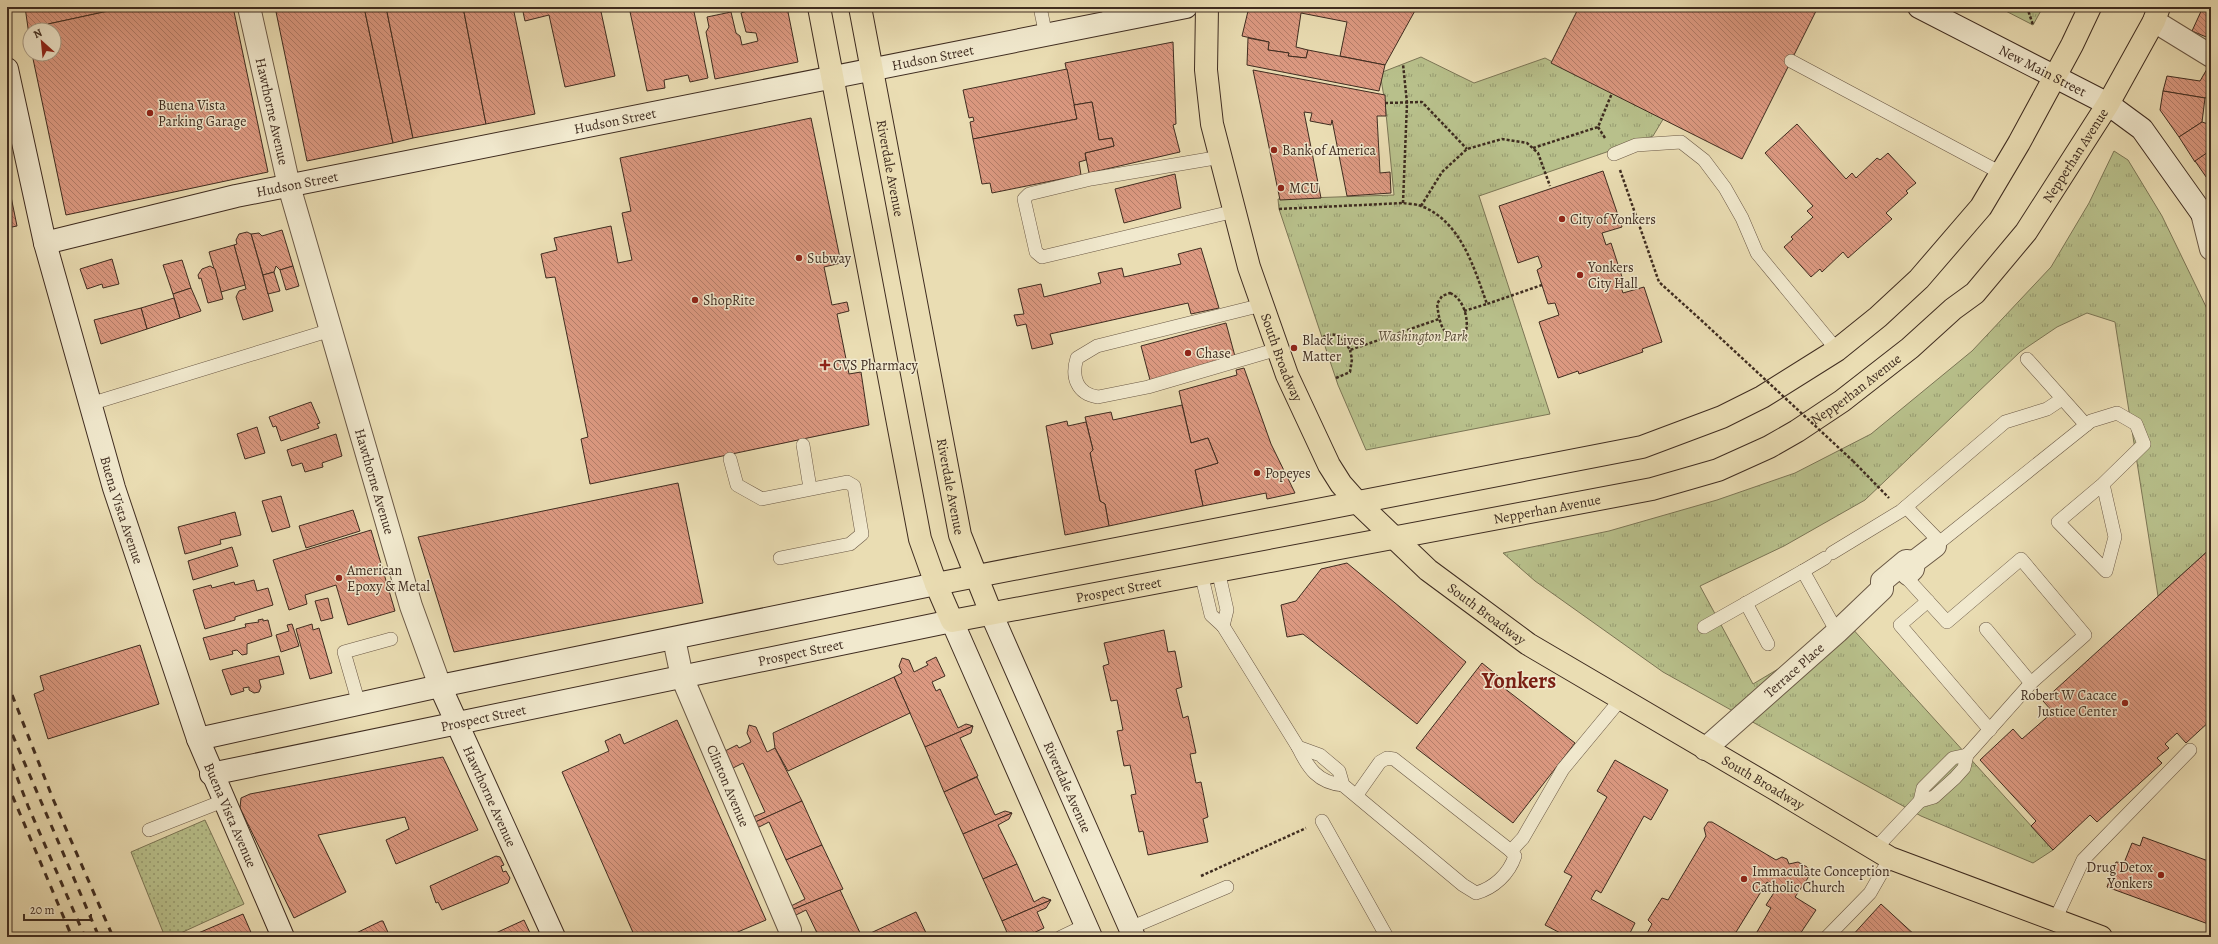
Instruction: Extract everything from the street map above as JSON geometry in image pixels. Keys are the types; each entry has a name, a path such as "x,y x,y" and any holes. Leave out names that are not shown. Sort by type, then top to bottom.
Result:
{"main road":[{"path":"819,7 920,539 936,584 952,621"},
{"name":"Riverdale Avenue","path":"860,7 960,535 975,577 991,613"},
{"name":"South Broadway","path":"1207,7 1206,70 1212,124 1249,267 1287,375 1330,465 1341,484 1357,502 1428,570 1528,644 1882,854 2101,937"},
{"path":"936,584 1642,447 1729,414 1762,397 1837,350 1878,318 1919,279 1981,207 2072,45 2090,7"},
{"name":"Nepperhan Avenue","path":"1392,537 1652,489 1718,470 1769,447 1797,431 1842,401 1910,348 1953,309 1975,293 2026,232 2108,104 2157,14"},
{"name":"Prospect Street","path":"952,621 1392,537"}],"street":[{"name":"Hawthorne Avenue","path":"249,7 289,186 410,606 440,686 554,937"},
{"name":"Hudson Street","path":"45,243 236,196 1046,36 1110,15 1186,7"},
{"name":"New Main Street","path":"1919,7 2108,104 2142,129 2206,220"},
{"path":"2157,14 2211,56"},
{"name":"Buena Vista Avenue","path":"7,69 45,243 114,488 198,739 223,801 283,937"},
{"path":"2206,220 2211,249"},
{"name":"Terrace Place","path":"1705,749 1837,632 1882,589 1882,581 1906,561 1910,569 1937,544"},
{"path":"198,739 440,686 936,584"},
{"name":"Riverdale Avenue","path":"991,613 1132,933"},
{"path":"952,621 1089,931"},
{"name":"Prospect Street","path":"212,774 457,722 952,621"},
{"name":"Clinton Avenue","path":"674,639 682,677 790,930"}],"lane":[{"path":"1040,7 1046,36"},
{"path":"1791,61 2001,173"},
{"path":"1614,154 1636,145 1681,142 1704,160 1725,188 1742,218 1757,253 1837,350"},
{"path":"1221,157 1091,180 1029,194 1024,199 1036,252 1042,257 1235,211"},
{"path":"1262,305 1096,346 1077,358 1073,369 1076,383 1083,392 1098,397 1148,387 1278,349"},
{"path":"90,404 331,330"},
{"path":"2027,359 2086,425"},
{"path":"1704,627 1803,571 1906,507 2005,422 2047,409 2062,399"},
{"path":"1906,507 1937,544 2091,421 2117,413 2136,424 2144,444 2102,484 2058,522 2106,571 2115,537 2102,484"},
{"path":"803,445 810,488"},
{"path":"730,459 737,485 762,499 810,488 847,482 854,486 862,534 850,544 780,558"},
{"path":"1827,937 1870,893 1882,854 1920,801 1923,788 1954,758 1966,756 2031,683 2085,635 2021,559 1947,622 1928,601 1910,569"},
{"path":"1803,571 1837,632"},
{"path":"1209,572 1212,615 1223,626 1298,747 1308,768 1330,784 1343,785 1356,796 1463,885 1476,893 1496,885 1512,864 1515,856 1394,759 1387,758 1380,762 1356,796"},
{"path":"1928,601 1900,625 1990,730"},
{"path":"1746,603 1768,644"},
{"path":"1986,630 2031,683"},
{"path":"360,704 344,652 391,639"},
{"path":"1506,848 1523,838 1563,769 1621,699"},
{"path":"2055,920 2083,860 2190,750"},
{"path":"149,830 223,801"},
{"path":"1322,821 1386,937"},
{"path":"1132,933 1227,887"},
{"path":"1060,937 1089,931"}],"path":[{"path":"2027,7 2033,25"},
{"path":"1403,64 1407,103 1403,203"},
{"path":"1532,148 1598,126 1612,93"},
{"path":"1385,103 1422,102 1449,127 1467,149"},
{"path":"1598,126 1614,154 1659,282 1853,461"},
{"path":"1421,206 1442,172 1467,149 1502,139 1527,143 1538,153 1550,186"},
{"path":"1279,209 1403,203 1421,206 1440,218 1457,235 1469,257 1487,304"},
{"path":"1464,311 1542,285"},
{"path":"1450,293 1457,296 1468,323 1466,331 1459,336 1451,338 1445,333 1439,319 1437,304 1442,296 1450,293"},
{"path":"1350,350 1439,319"},
{"path":"1323,337 1331,333 1338,335 1344,339 1350,350 1352,359 1350,372 1336,378"},
{"path":"1195,879 1322,821"}],"green space":[{"path":"1998,7 2043,7 2033,25"},
{"name":"Washington Park","path":"1421,57 1474,83 1545,58 1612,93 1665,116 1653,136 1479,196 1550,414 1366,450 1338,385 1279,209 1278,199 1394,195 1385,103 1380,73"},
{"path":"2114,151 2128,160 2162,216 2211,317 2211,548 2158,596 2115,322 2087,313 2057,327 2020,352 1865,500 1784,546 1700,586 1753,684 1850,626 2053,850 2033,863 1921,816 1663,672 1535,581 1503,553 1609,531 1717,500 1795,473 1871,434 1972,351 2051,267 2089,203"},
{"path":"205,820 244,904 172,937 165,937 131,852"}],"building":[{"path":"25,7 127,7 57,22 27,22"},
{"name":"Buena Vista Parking Garage","path":"127,7 233,7 268,172 66,215 34,62 62,62 62,22 57,22"},
{"path":"275,7 364,7 393,143 307,161"},
{"path":"364,7 386,7 413,138 393,143"},
{"path":"386,7 463,7 486,124 413,138"},
{"path":"463,7 513,7 535,114 486,124"},
{"path":"522,7 600,7 615,76 565,87 549,15 525,21"},
{"path":"629,7 693,7 708,78 690,82 688,75 664,80 665,88 647,91"},
{"path":"759,7 787,7 798,62 715,79 706,32 709,27 707,17 731,12 736,33 740,36 742,45 758,41 756,33 746,32 741,13"},
{"path":"1249,7 1417,7 1385,65 1340,56 1347,22 1301,13 1296,47 1308,50 1306,58 1288,56 1289,53 1268,50 1269,42 1242,36"},
{"path":"1579,7 1818,7 1742,159 1551,63"},
{"path":"2203,7 2211,7 2211,39 2192,31"},
{"path":"1248,38 1269,42 1268,50 1289,53 1288,56 1306,58 1308,50 1385,65 1379,91 1247,65"},
{"path":"1173,42 1176,124 1173,125 1180,152 1089,173 1085,153 1114,146 1112,138 1099,140 1092,102 1074,105 1065,63"},
{"path":"1067,69 1077,119 973,139 970,122 974,121 973,117 969,118 963,90"},
{"path":"2207,69 2211,71 2211,95 2205,98 2163,91 2167,76 2200,81"},
{"path":"1253,70 1385,95 1386,116 1377,116 1380,173 1390,172 1391,193 1347,196 1332,120 1331,125 1310,121 1312,113 1304,112 1321,198 1280,200"},
{"path":"2163,91 2205,98 2202,122 2179,137 2160,110"},
{"path":"1092,102 1099,140 1112,138 1114,146 1085,153 1086,160 1079,162 1081,175 992,193 990,183 982,184 973,139 1077,119 1074,105"},
{"name":"ShopRite","path":"811,118 841,263 824,267 832,305 847,302 849,311 837,314 849,374 861,372 869,425 590,484 581,439 588,437 555,277 546,278 541,254 557,250 554,238 611,226 618,263 632,260 622,213 631,211 620,158"},
{"path":"2202,122 2211,125 2211,150 2195,162 2179,137"},
{"path":"1797,124 1846,179 1852,173 1856,178 1877,158 1880,160 1888,153 1916,183 1906,191 1908,193 1886,213 1892,219 1848,258 1843,252 1822,272 1820,269 1811,277 1784,247 1793,239 1791,237 1813,217 1807,211 1813,206 1765,153"},
{"path":"2211,150 2211,184 2195,161"},
{"name":"Yonkers City Hall","path":"1603,171 1622,227 1602,233 1606,245 1611,243 1623,280 1619,281 1623,293 1644,287 1662,342 1642,349 1643,352 1579,374 1578,371 1558,378 1539,322 1559,315 1555,303 1548,304 1537,270 1542,267 1538,256 1518,263 1499,206"},
{"path":"1175,174 1181,208 1124,223 1115,189"},
{"path":"7,177 17,226 7,228"},
{"path":"282,230 293,266 280,270 276,266 274,272 263,275 251,234 259,233 262,236"},
{"path":"247,232 251,234 273,311 243,320 236,297 239,291 246,289 234,245 237,244 236,240 239,234"},
{"path":"234,245 245,285 221,292 209,252"},
{"path":"1201,248 1219,308 1191,314 1188,303 1050,334 1053,344 1032,349 1026,324 1017,326 1014,315 1024,314 1018,289 1041,284 1044,297 1101,283 1098,273 1122,268 1124,277 1181,264 1178,254"},
{"path":"112,259 119,284 103,288 102,284 87,289 80,269"},
{"path":"182,260 191,288 173,294 163,265"},
{"path":"210,266 215,269 223,299 208,303 201,278 199,279 198,275 202,269"},
{"path":"293,266 299,286 286,290 280,270"},
{"path":"274,272 280,291 268,294 263,275"},
{"path":"191,288 201,311 180,318 173,294"},
{"path":"174,298 180,318 147,329 141,308"},
{"path":"141,308 147,329 101,344 94,320"},
{"name":"Chase","path":"1226,323 1236,360 1150,380 1141,346"},
{"path":"1244,368 1271,444 1295,493 1267,499 1266,493 1203,506 1195,470 1218,463 1208,438 1191,443 1179,391 1237,375 1236,370"},
{"path":"311,402 320,423 317,424 319,428 281,441 276,426 273,427 269,417"},
{"path":"1182,405 1191,443 1208,438 1218,463 1195,470 1203,506 1109,526 1105,504 1100,501 1090,453 1093,450 1085,417 1111,412 1113,420"},
{"path":"1067,421 1068,426 1086,422 1093,450 1090,453 1100,501 1105,504 1109,526 1065,535 1046,426"},
{"path":"257,427 265,453 245,459 237,434"},
{"path":"336,434 342,456 322,463 323,467 305,472 302,463 292,466 287,450"},
{"path":"678,483 703,603 454,652 418,537"},
{"path":"281,496 290,527 272,532 262,501"},
{"path":"353,510 360,531 306,548 299,526"},
{"path":"235,512 241,535 220,540 221,544 185,554 178,527"},
{"path":"371,530 395,611 348,625 336,585 305,595 307,604 289,610 273,560"},
{"path":"232,547 238,566 193,580 188,561"},
{"path":"2211,548 2211,720 2186,743 2177,733 2165,744 2169,748 2157,758 2162,763 2097,822 2090,815 2053,850 2031,826 2036,821 1980,760 2013,729 2022,739 2053,712 2043,701"},
{"path":"1347,563 1466,662 1417,724 1303,634 1287,637 1281,605 1296,601 1321,569"},
{"path":"254,580 257,591 268,588 273,605 235,617 235,620 205,629 193,590 211,585 212,588 234,582 235,585"},
{"path":"328,598 333,618 321,621 315,601"},
{"path":"263,619 263,621 268,620 272,636 247,644 247,654 242,655 237,650 232,651 233,654 210,660 203,638 246,627 245,624 259,622 258,620"},
{"path":"292,624 299,646 281,652 276,635 289,631 287,625"},
{"path":"312,624 313,630 319,628 332,673 310,679 296,629"},
{"path":"1164,630 1168,652 1175,651 1182,687 1176,689 1183,718 1188,716 1196,753 1190,754 1196,783 1201,782 1208,817 1203,819 1208,842 1148,855 1143,831 1139,832 1131,795 1136,794 1130,765 1124,766 1117,731 1123,730 1117,700 1111,701 1103,666 1109,664 1104,643"},
{"path":"140,645 159,704 48,739 34,694 44,690 40,676"},
{"path":"279,656 284,674 259,680 261,687 259,692 254,693 249,690 249,687 243,688 244,691 231,695 222,670"},
{"path":"936,657 945,676 932,682 936,691 940,689 958,728 966,724 973,726 925,747 894,677 902,673 899,666 902,658 909,660 914,672 928,665 926,662"},
{"path":"1482,663 1498,676 1495,681 1575,743 1513,823 1416,748"},
{"path":"894,677 910,713 788,771 775,748 773,733"},
{"path":"677,720 766,920 726,937 635,937 562,772 609,751 605,741 620,734 624,744"},
{"path":"749,725 756,727 767,752 775,748 802,801 751,824 755,816 765,812 743,763 733,768 725,751 737,745 739,748 751,742 747,733"},
{"path":"973,726 971,733 960,738 978,776 944,792 925,747"},
{"path":"443,757 478,830 396,864 386,840 409,829 405,817 318,835 346,892 294,918 240,808 241,798 250,794"},
{"path":"1615,760 1668,790 1651,820 1644,816 1601,893 1596,890 1591,899 1635,923 1628,937 1568,937 1545,925 1572,876 1564,872 1607,797 1597,791"},
{"path":"977,777 995,815 1005,811 1012,813 963,834 944,792"},
{"path":"802,801 822,845 786,860 769,822 759,827 751,824"},
{"path":"1012,813 1009,819 998,825 1017,864 983,879 963,834"},
{"name":"Immaculate Conception Catholic Church","path":"1708,822 1712,822 1776,860 1782,857 1787,859 1789,864 1798,862 1807,867 1810,875 1795,897 1816,910 1798,937 1754,937 1771,908 1766,905 1777,888 1767,882 1733,937 1645,937 1652,924 1648,920 1662,898 1668,900 1706,836 1704,828"},
{"name":"Drug Detox Yonkers","path":"2143,837 2211,862 2211,925 2107,887 2116,862 2124,863 2132,843 2140,846"},
{"path":"822,845 843,889 789,911 791,906 805,899 786,860"},
{"path":"496,856 500,857 504,865 501,866 503,872 506,871 510,878 508,883 442,910 438,902 436,903 430,886"},
{"path":"1017,864 1034,902 1043,897 1051,900 1002,921 983,879"},
{"path":"840,890 862,937 819,937 806,910 796,915 789,911"},
{"path":"1051,900 1046,908 1037,912 1044,928 1025,937 1009,937 1002,921"},
{"path":"1881,904 1917,937 1851,937"},
{"path":"916,912 928,937 862,937"},
{"path":"243,914 253,937 189,937"},
{"path":"524,920 532,937 487,937"},
{"path":"383,921 390,937 348,937"}],"railway":[{"path":"7,682 53,799 113,937"},
{"path":"7,722 99,937"},
{"path":"7,751 28,806 85,937"},
{"path":"7,783 72,937"}],"place":[{"name":"Buena Vista Parking Garage","path":"150,113"},
{"name":"Bank of America","path":"1274,150"},
{"name":"MCU","path":"1281,188"},
{"name":"City of Yonkers","path":"1562,219"},
{"name":"Subway","path":"799,258"},
{"name":"Yonkers City Hall","path":"1580,275"},
{"name":"ShopRite","path":"695,300"},
{"name":"Black Lives Matter","path":"1294,348"},
{"name":"Chase","path":"1188,353"},
{"name":"CVS Pharmacy","path":"825,365"},
{"name":"Popeyes","path":"1257,473"},
{"name":"American Epoxy & Metal","path":"339,578"},
{"name":"Robert W Cacace Justice Center","path":"2125,703"},
{"name":"Drug Detox Yonkers","path":"2161,875"},
{"name":"Immaculate Conception Catholic Church","path":"1744,879"}],"district":[{"name":"Yonkers","path":"1519,681"}]}
